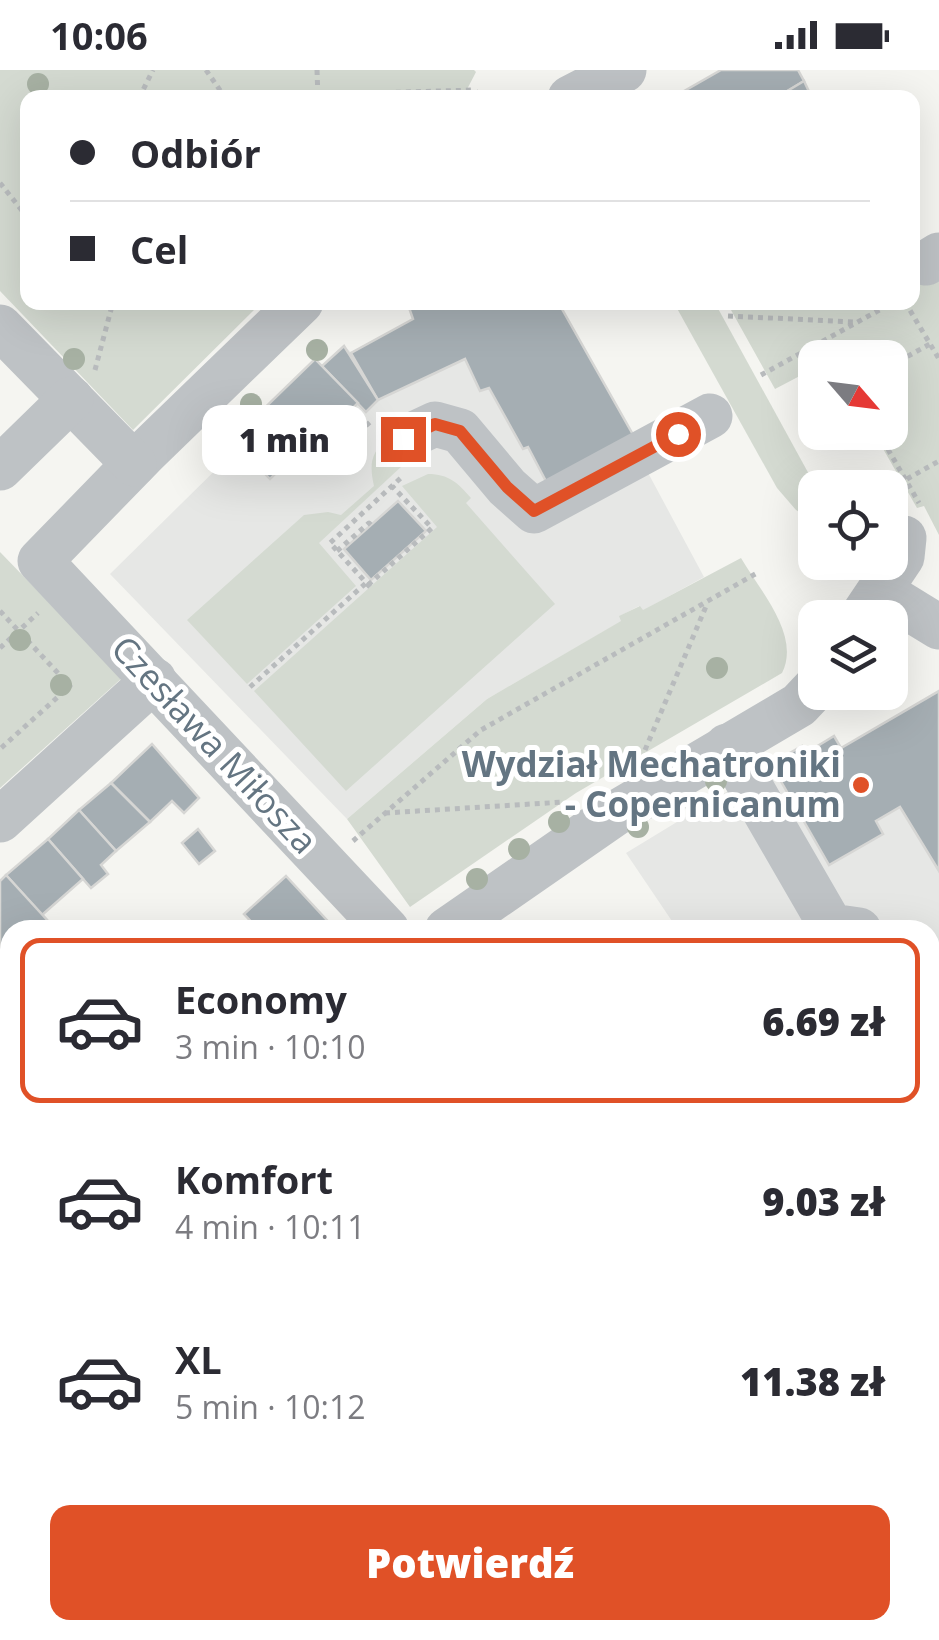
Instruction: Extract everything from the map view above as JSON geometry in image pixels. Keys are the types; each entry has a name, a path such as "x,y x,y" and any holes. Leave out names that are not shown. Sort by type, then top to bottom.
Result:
{"street":[{"path":"585,90 624,70"},
{"path":"0,327 82,386 134,464 294,310"},
{"path":"0,468 82,386"},
{"path":"397,468 435,424 460,431 507,487 534,511 710,416"},
{"name":"Czesława Miłosza","path":"134,464 40,561 378,920"},
{"path":"873,600 902,557 912,522"},
{"path":"908,617 939,627"},
{"path":"0,820 154,680"},
{"path":"461,920 616,813 798,706"},
{"path":"728,746 828,920"}],"path":[{"path":"0,184 20,208"},
{"path":"82,386 110,310"},
{"path":"825,340 880,310"},
{"path":"910,310 939,359"},
{"path":"728,316 860,322"},
{"path":"908,356 930,344"},
{"path":"761,375 798,355"},
{"path":"908,479 939,461"},
{"path":"250,687 368,586 432,528 397,468 330,543 368,586"},
{"path":"908,494 912,522"},
{"path":"337,552 371,525"},
{"path":"347,846 481,730 757,573"},
{"path":"639,764 708,601"},
{"path":"0,611 70,686 0,750"},
{"path":"0,648 19,631"},
{"path":"384,814 577,801"}],"shaded area":[{"path":"0,70 476,72 467,90 20,90 20,310 254,310 133,430 0,291"},
{"path":"939,261 939,535 924,506 917,508 908,492 908,470 895,470 884,450 908,450 908,340 798,340 798,377 775,389 731,310 920,310 920,271"},
{"path":"409,310 418,310 632,443 704,577 642,611 639,606 620,616 622,621 487,699 347,819 110,574 251,435 244,428 315,359 323,366 344,346 351,352 412,319"},
{"path":"678,310 719,310 807,470 798,470 796,510 777,488"},
{"path":"387,438 402,456 402,466 319,543 356,586 247,684 187,620 304,515 341,515 374,486 373,459"},
{"path":"428,474 447,478 462,488 471,498 466,503 555,604 346,791 254,691 437,527 402,486"},
{"path":"0,552 122,678 0,788"},
{"path":"741,558 782,629 786,659 782,673 576,793 410,907 347,819 487,699 621,621 619,616 640,606 643,610"},
{"path":"939,691 939,920 671,920 626,853 802,746 806,752 834,736 841,748"}],"building":[{"path":"721,70 798,70 804,81 789,90 686,90"},
{"path":"804,81 808,90 789,90"},
{"path":"410,310 563,310 636,440 549,487 489,388 480,391 465,359 378,400 351,353 413,319"},
{"path":"344,346 378,400 366,412 322,366"},
{"path":"315,359 358,403 290,470 285,464 270,479 239,447 251,435 244,428"},
{"path":"398,501 426,531 371,580 344,549"},
{"name":"Wydział Mechatroniki - Copernicanum","path":"939,691 939,871 900,807 876,821 883,834 829,865 771,764 802,746 806,753 834,736 841,748"},
{"path":"152,744 199,798 184,813 172,801 150,822 111,783"},
{"path":"111,783 150,822 116,851 79,810"},
{"path":"79,810 116,851 101,865 108,874 91,888 48,839"},
{"path":"198,829 215,851 199,864 182,843"},
{"path":"48,839 83,879 42,915 6,875"},
{"path":"6,875 47,920 0,920 0,881"},
{"path":"286,876 327,920 250,920 244,914"}],"place":[{"name":"Wydział Mechatroniki - Copernicanum","path":"861,785"}],"route":[{"path":"403,439 435,424 460,431 507,487 534,511 678,434"}]}
